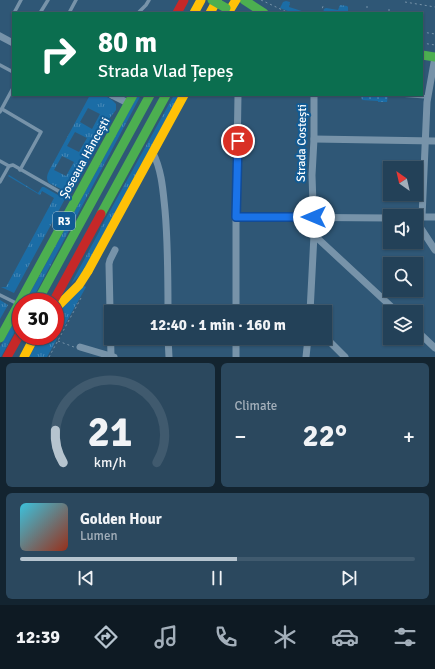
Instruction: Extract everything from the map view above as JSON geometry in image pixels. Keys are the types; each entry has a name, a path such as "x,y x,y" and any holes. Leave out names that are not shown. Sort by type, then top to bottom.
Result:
{"main road":[{"path":"178,12 184,0"},
{"path":"195,12 201,0"},
{"path":"212,0 231,11 236,0"},
{"path":"211,12 217,0"},
{"path":"244,0 262,12"},
{"path":"423,55 435,57"},
{"name":"R3","path":"42,293 149,96"},
{"name":"R3","path":"58,293 165,96"},
{"path":"64,300 79,285 88,272 183,96"},
{"name":"Șoseaua Hâncești","path":"24,293 130,99"},
{"name":"Șoseaua Hâncești","path":"0,338 12,315"},
{"path":"7,357 14,345"},
{"path":"24,357 30,345"}],"street":[{"path":"0,36 12,42"},
{"path":"420,209 435,57"},
{"path":"116,96 130,99"},
{"path":"236,305 238,96"},
{"name":"Strada Costești","path":"310,305 314,235 312,175 314,96"},
{"path":"314,139 435,141"},
{"path":"153,153 160,172 164,195 167,236 168,305"},
{"path":"236,217 383,218"},
{"path":"423,217 435,217"},
{"path":"423,232 435,250"},
{"path":"314,235 389,305"},
{"path":"80,347 112,357 109,264 115,250"},
{"path":"423,337 435,348"},
{"path":"332,344 345,357"},
{"path":"168,345 169,357"},
{"path":"236,345 236,357"},
{"path":"306,357 307,345"}],"lane":[{"path":"15,12 21,0"},
{"path":"41,12 48,0"},
{"path":"69,12 76,0"},
{"path":"139,12 149,0"},
{"path":"0,65 12,71"},
{"path":"12,90 1,111 41,132 20,170"},
{"path":"0,161 9,166 13,165 75,201"},
{"path":"0,182 9,166"},
{"path":"0,294 12,301"}],"path":[{"path":"261,0 287,12"},
{"path":"405,2 435,7"},
{"path":"321,12 323,6"},
{"path":"389,11 390,7"},
{"path":"423,32 435,34"},
{"path":"423,43 435,45"},
{"path":"64,330 80,299"},
{"path":"64,343 80,347"},
{"path":"49,357 56,345"}],"green space":[{"path":"283,2 290,2 289,7 305,12 290,12 280,8"},
{"path":"340,5 348,7 348,12 323,12 326,8 338,10"},
{"path":"89,96 104,96 113,101 116,104 116,110 109,119 108,124 69,193 49,183 47,177","holes":["88,108 100,114 92,129 80,122","75,132 87,138 79,152 67,146","62,156 74,162 66,176 54,170"]},
{"path":"137,96 140,96 36,293 30,293"},
{"path":"173,96 178,96 82,273 71,284"},
{"path":"361,96 388,96 387,102 362,100"},
{"path":"9,175 38,193 42,187 44,187 65,199 14,293 1,287 6,287 54,198 42,191 40,195 8,176"},
{"path":"84,286 86,287 64,326 64,307"},
{"path":"0,300 8,305 0,319"},
{"path":"12,325 12,337 1,357 0,347"},
{"path":"36,345 54,345 47,357 29,357"}],"traffic: fast":[{"path":"212,0 226,8"},
{"path":"244,0 262,12"},
{"path":"423,55 435,57"},
{"path":"0,338 132,96"},
{"path":"42,293 149,96"},
{"path":"101,214 165,96"}],"traffic: slow":[{"path":"195,12 201,0"},
{"path":"211,12 217,0"},
{"path":"229,12 236,0"},
{"path":"88,271 183,96"},
{"path":"64,300 79,285 88,271"},
{"path":"24,357 30,345"}],"traffic: jam":[{"path":"178,12 184,0"},
{"path":"58,293 101,214"},
{"path":"7,357 14,345"}],"route":[{"path":"238,141 236,217 314,217"}]}
